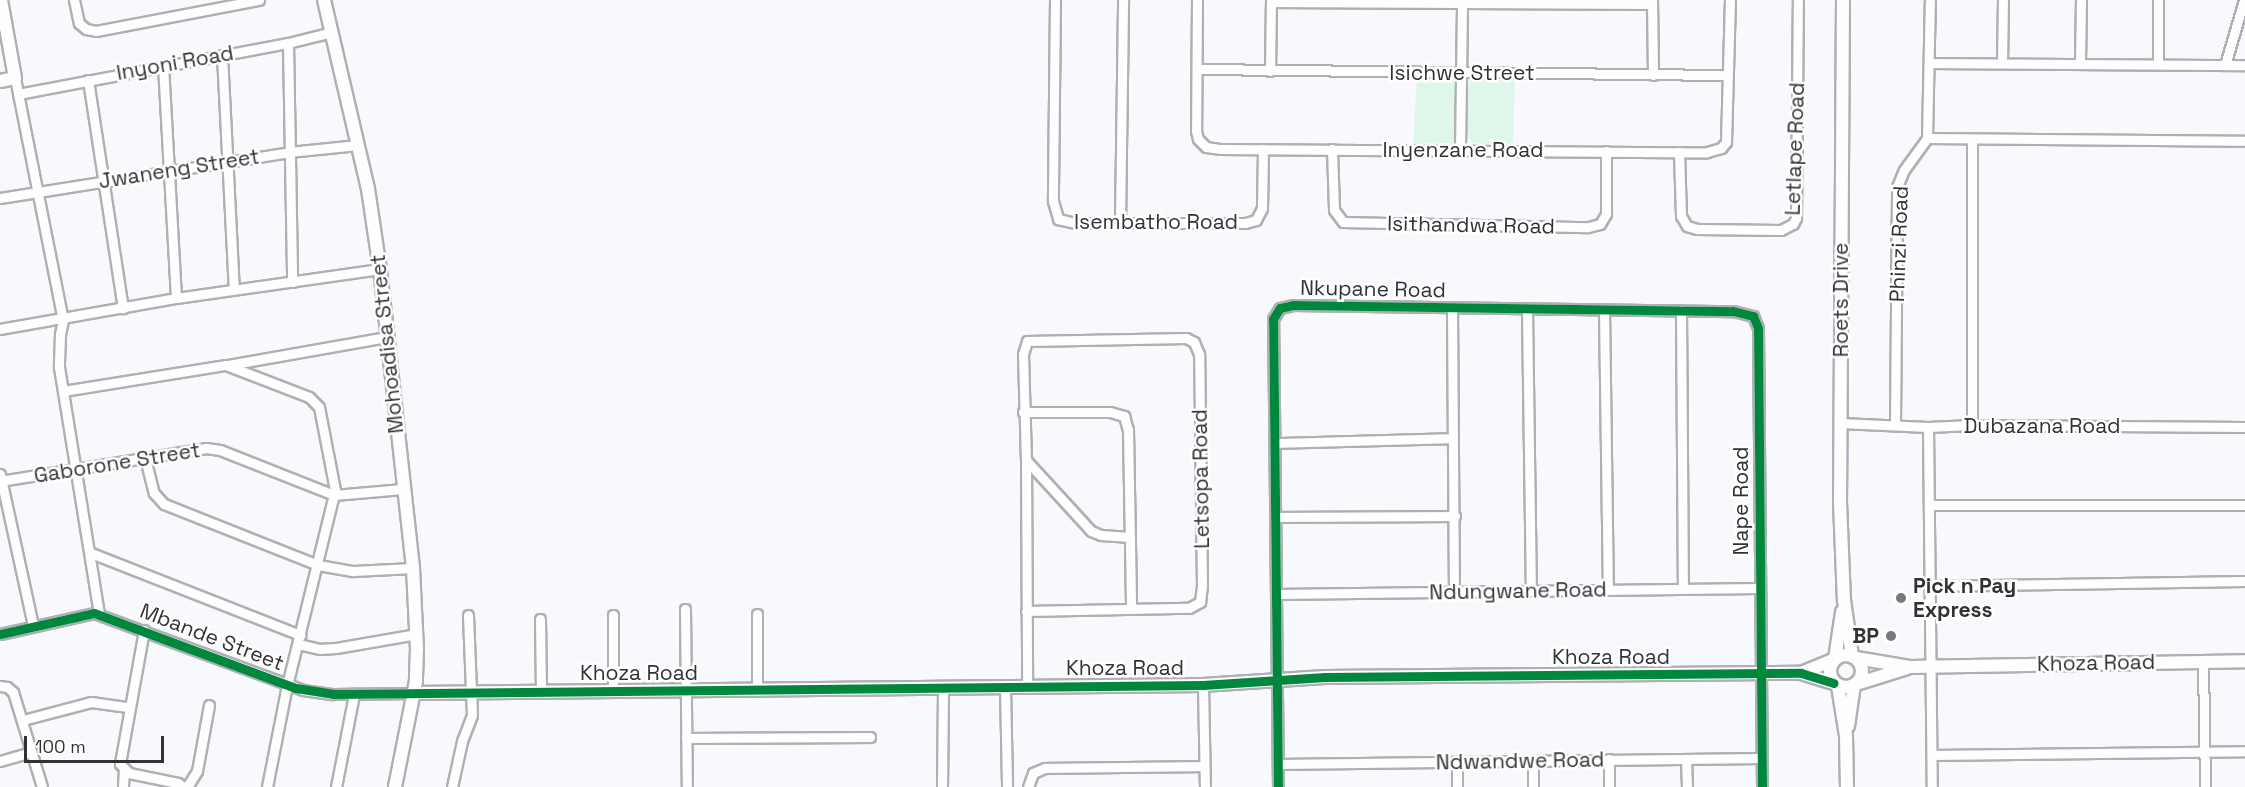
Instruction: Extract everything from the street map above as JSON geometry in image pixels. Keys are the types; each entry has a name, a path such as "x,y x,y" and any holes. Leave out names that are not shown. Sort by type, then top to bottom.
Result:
{"street":[{"path":"1,0 63,320 58,352 99,614"},
{"path":"74,0 79,23 86,30 96,31 258,0"},
{"name":"Mohoadisa Street","path":"324,0 358,145 380,269 412,568 417,634 414,693 395,787"},
{"name":"Isembatho Road","path":"1055,0 1053,201 1058,219 1069,223 1245,223 1256,220 1262,214 1263,208 1263,149"},
{"path":"1120,222 1123,0"},
{"name":"Inyenzane Road","path":"1197,0 1196,131 1201,144 1212,148 1707,153 1720,148 1726,142 1730,0"},
{"name":"Letlape Road","path":"1679,152 1681,216 1687,225 1697,229 1781,230 1793,224 1796,218 1798,0"},
{"name":"Roets Drive","path":"1843,0 1840,423 1844,600 1854,657"},
{"path":"1930,0 1927,138 2245,141"},
{"path":"2002,63 2003,0"},
{"path":"2080,63 2081,0"},
{"path":"2158,0 2158,64"},
{"path":"2225,65 2244,0"},
{"path":"1270,71 1271,1 1652,2 1653,75"},
{"path":"1460,150 1462,1"},
{"name":"Inyoni Road","path":"18,94 163,65 288,44 332,32"},
{"path":"288,44 292,282"},
{"path":"222,55 230,161 234,289"},
{"path":"1930,63 2245,65"},
{"path":"163,65 176,298"},
{"name":"Isichwe Street","path":"1197,69 1727,75"},
{"path":"0,81 15,78"},
{"path":"88,80 123,308"},
{"name":"Phinzi Road","path":"1895,424 1897,188 1904,170 1927,138"},
{"path":"1972,140 1974,297 1972,425"},
{"name":"Jwaneng Street","path":"0,198 289,152 358,145"},
{"name":"Isithandwa Road","path":"1332,149 1334,210 1343,222 1588,227 1600,224 1605,214 1606,151"},
{"path":"0,329 63,320 176,298 380,269"},
{"name":"Nkupane Road","path":"1278,787 1274,320 1280,308 1311,305 1743,312 1753,316 1758,328"},
{"path":"1452,309 1454,592"},
{"path":"1604,309 1608,589"},
{"path":"1527,310 1531,590"},
{"path":"1681,310 1683,588"},
{"name":"Nape Road","path":"1758,328 1762,787"},
{"path":"63,391 387,337"},
{"name":"Letsopa Road","path":"1023,412 1024,345 1027,341 1035,339 1186,338 1194,342 1198,351 1201,599 1189,608 1026,611"},
{"path":"226,365 309,397 317,404 334,479 334,495 287,685 267,787"},
{"path":"1028,686 1026,460 1023,412 1099,411 1124,416 1128,430 1131,608"},
{"name":"Dubazana Road","path":"1840,423 1928,427 1972,425 2245,427"},
{"path":"1928,427 1932,787"},
{"path":"1276,443 1453,438"},
{"name":"Gaborone Street","path":"0,479 206,448 220,450 334,495"},
{"path":"145,458 154,494 161,502 318,565 353,571 412,568"},
{"path":"1026,460 1091,531 1101,535 1130,537"},
{"path":"0,479 33,625"},
{"path":"334,495 403,489"},
{"path":"1929,505 2245,505"},
{"path":"1276,517 1455,516"},
{"path":"91,552 319,649 417,634"},
{"path":"1929,586 2245,582"},
{"name":"Ndungwane Road","path":"1277,594 1759,588"},
{"name":"Roets Drive","path":"1834,659 1844,600"},
{"path":"685,609 687,787"},
{"name":"Mbande Street","path":"0,634 88,613 99,614 287,685 317,692 414,693"},
{"path":"757,614 757,691"},
{"path":"452,787 462,741 472,720 469,693 468,615"},
{"path":"613,615 613,691"},
{"path":"540,619 541,692"},
{"path":"123,787 124,770 119,760 144,630"},
{"path":"1846,736 1855,685 1861,678 1862,669 1854,657 1843,655 1834,659 1829,669 1836,684 1846,736 1847,787"},
{"name":"Khoza Road","path":"1854,657 1911,667 2245,661"},
{"name":"Khoza Road","path":"1801,673 1834,659"},
{"path":"2203,661 2205,787"},
{"name":"Khoza Road","path":"1855,685 1911,667"},
{"name":"Khoza Road","path":"414,693 1005,688 1203,685 1325,677 1801,673 1836,684"},
{"path":"1836,684 1845,688 1855,685"},
{"path":"1203,685 1205,787"},
{"path":"4,686 13,692 42,787"},
{"path":"942,787 943,688"},
{"path":"1005,688 1007,787"},
{"path":"336,787 354,694"},
{"path":"23,720 91,702 128,707"},
{"path":"124,770 178,783 185,787 197,771 209,705"},
{"path":"686,738 870,737"},
{"path":"1932,755 2245,750"},
{"path":"0,761 32,752"},
{"name":"Ndwandwe Road","path":"1278,764 1762,758"},
{"path":"1609,759 1609,787"},
{"path":"1686,759 1687,787"},
{"path":"1533,761 1533,787"},
{"path":"1457,762 1457,787"},
{"path":"1028,787 1031,775 1041,768 1204,766"}],"green space":[{"path":"1417,75 1459,77 1455,146 1413,144"},
{"path":"1515,76 1513,146 1471,143 1468,134 1468,85 1471,79"}],"cycle path":[{"path":"1278,787 1273,319 1280,308 1293,305 1733,311 1753,316 1758,328 1762,787"},
{"path":"0,634 94,613 296,688 333,694 1203,685 1325,677 1801,673 1834,683"}],"place":[{"name":"Pick n Pay Express","path":"1901,598"},
{"name":"BP","path":"1891,636"}]}
